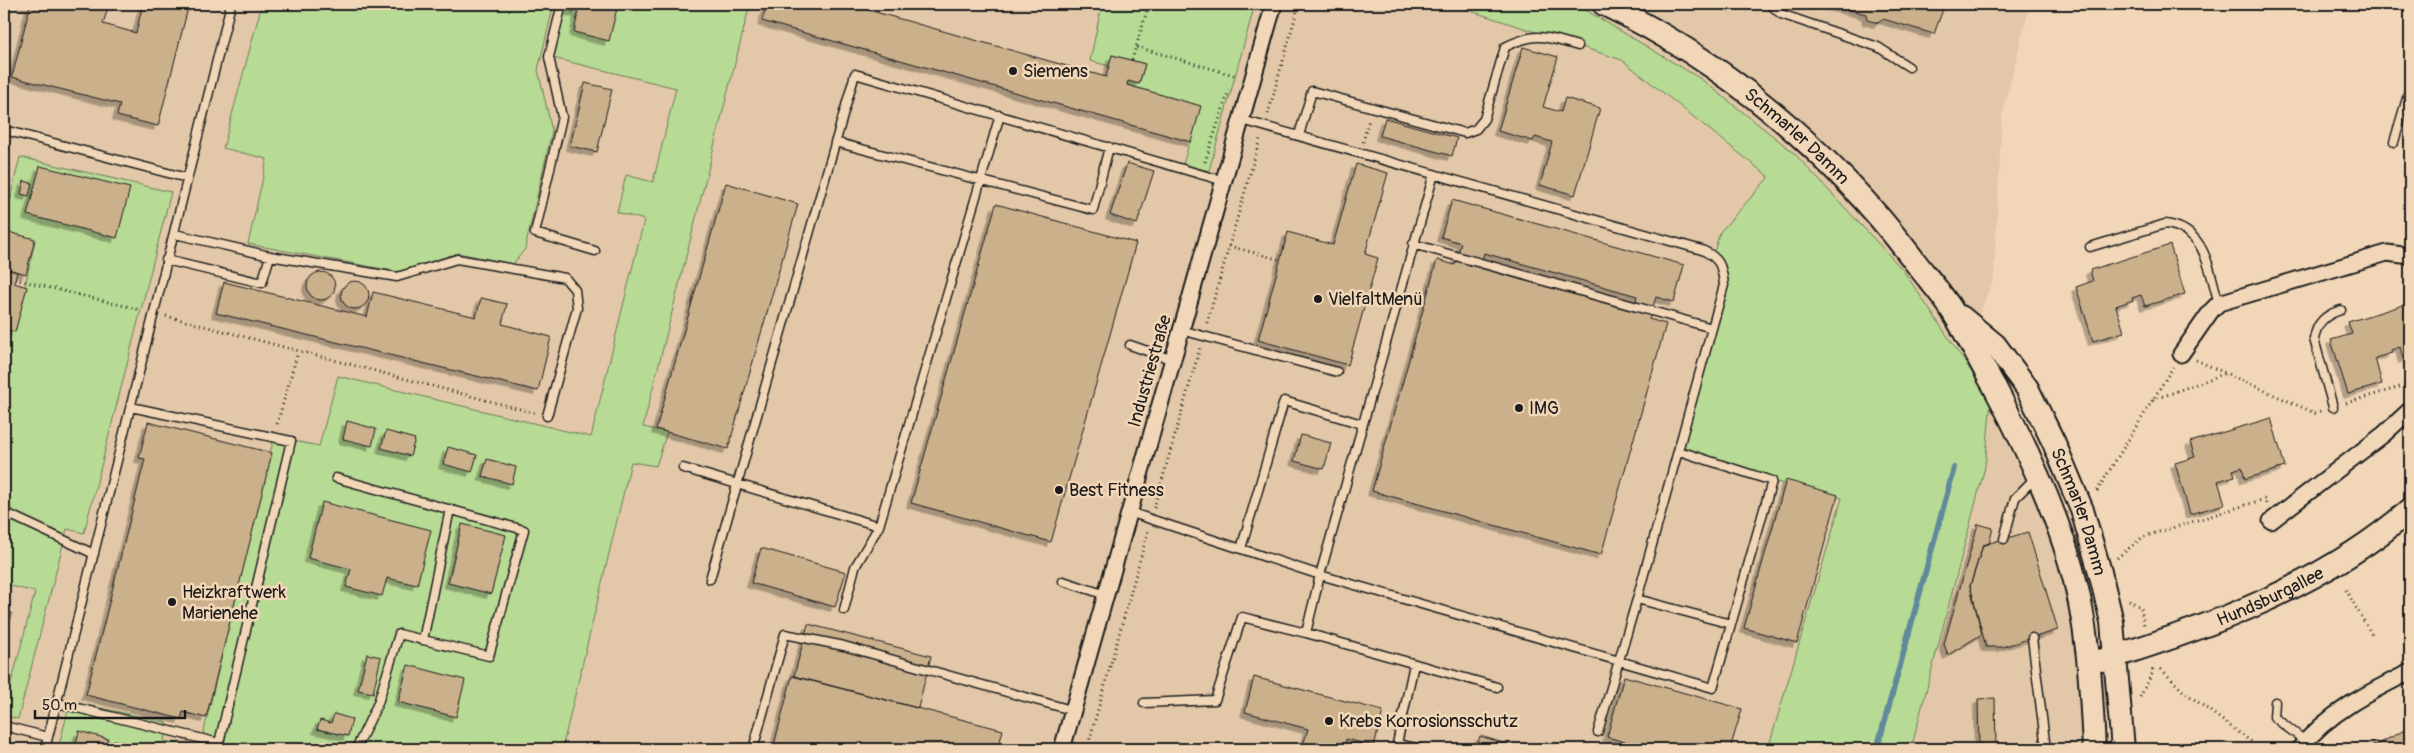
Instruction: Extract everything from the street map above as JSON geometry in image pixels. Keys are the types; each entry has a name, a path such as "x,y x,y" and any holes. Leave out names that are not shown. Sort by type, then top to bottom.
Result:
{"street":[{"name":"Industriestraße","path":"1062,749 1274,4"},
{"name":"Schmarler Damm","path":"1604,4 1631,13 1698,58 1750,94 1802,137 1847,180 1892,232 1952,310 2017,430 2037,475 2069,560 2090,664 2094,749"},
{"path":"2181,354 2210,311 2219,303 2387,253 2410,256"},
{"name":"Schmarler Damm","path":"1952,310 1995,346 2027,388 2051,436 2082,510 2100,572 2116,655 2123,749"},
{"path":"2271,521 2384,434 2410,410"},
{"name":"Hundsburgallee","path":"2090,664 2203,626 2269,598 2322,571 2352,553 2410,510"},
{"path":"2302,745 2333,716 2359,698 2410,672"}],"lane":[{"path":"45,749 231,4"},
{"path":"562,4 549,57 562,117 535,233 596,251"},
{"path":"1770,4 1781,14 1878,47 1909,67"},
{"path":"1299,135 1312,91 1464,133 1476,130 1484,120 1505,46 1523,38 1538,35 1578,46"},
{"path":"710,578 855,74 1224,181"},
{"path":"2394,142 2410,88"},
{"path":"844,610 855,567 879,526 1000,116"},
{"path":"1242,120 1702,250 1713,255 1722,269 1724,285 1679,451 1598,732"},
{"path":"4,130 187,178"},
{"path":"835,142 980,182 1093,210 1109,147"},
{"path":"1306,633 1320,574 1434,174"},
{"path":"2090,247 2165,224 2176,226 2191,233 2200,243 2219,303"},
{"path":"175,234 270,256 397,277 457,260 566,278 575,290 577,308 547,416"},
{"path":"1414,244 1712,328"},
{"path":"166,260 262,283 270,256"},
{"path":"2333,407 2314,339 2316,328 2321,320 2341,310"},
{"path":"1181,330 1337,372"},
{"path":"1130,345 1172,360"},
{"path":"1241,549 1284,401 1362,424"},
{"path":"57,702 220,746 290,440 131,407"},
{"path":"1129,512 1320,574 1713,688 1772,481 1679,451"},
{"path":"683,468 879,526"},
{"path":"2004,538 2015,498 2037,475"},
{"path":"336,478 524,530 489,656 399,634 378,703 356,749"},
{"path":"423,640 450,509"},
{"path":"4,512 94,554"},
{"path":"1063,581 1106,595"},
{"path":"1637,600 1731,624"},
{"path":"1144,703 1215,700 1242,617 1306,633 1496,688"},
{"path":"753,749 785,634 844,646 1064,708"},
{"path":"2032,638 2046,749"},
{"path":"1414,664 1396,744 1421,749"},
{"path":"2275,702 2274,717 2302,745"},
{"path":"4,726 48,737"}],"path":[{"path":"1132,60 1149,4"},
{"path":"1087,749 1203,335 1300,4"},
{"path":"1137,47 1253,80"},
{"path":"1360,152 1373,107"},
{"path":"1229,246 1281,260"},
{"path":"15,279 547,416"},
{"path":"274,437 298,352"},
{"path":"2082,510 2093,497 2181,354 2316,413 2410,384"},
{"path":"2152,400 2226,373"},
{"path":"2100,572 2143,536 2264,499 2271,521"},
{"path":"2346,590 2372,635"},
{"path":"2161,669 2183,691 2260,749"}],"shaded area":[{"path":"4,4 2030,4 2002,116 1994,278 1980,312 1953,342 1930,452 1836,749 4,749"},
{"path":"1991,401 2023,466 2049,530 2066,591 2080,663 2085,749 1911,749 1985,467"}],"green space":[{"path":"262,4 554,4 538,70 552,131 525,249 513,264 458,253 399,272 248,244 267,159 223,148"},
{"path":"562,4 750,4 643,427 667,432 656,466 631,462 562,749 58,749 69,707 82,704 166,722 164,741 200,747 274,437 319,446 338,376 591,437 644,220 617,212 626,175 653,182 676,88 549,57"},
{"path":"1102,4 1255,4 1209,171 1183,164 1200,106 1127,85 1128,81 1139,84 1145,64 1112,55 1109,66 1090,61"},
{"path":"1449,4 1572,4 1579,6 1701,79 1792,151 1903,270 1991,401 1985,467 1911,749 1768,749 1842,498 1772,481 1679,451 1724,285 1713,255 1720,232 1769,177 1622,60"},
{"path":"20,157 171,192 84,533 67,529 18,719 4,715 4,711 35,592 4,584 4,329 15,332 35,240 4,231 4,223"}],"building":[{"path":"21,4 109,4 103,24 136,33 143,4 189,4 158,126 117,116 120,104 12,77 30,6"},
{"path":"566,4 618,4 609,41 574,32 578,13 565,9"},
{"name":"Siemens","path":"767,4 847,4 1106,77 1112,55 1145,64 1139,84 1128,81 1127,85 1201,106 1191,142 762,21"},
{"path":"1825,4 1945,4 1934,34 1883,19 1878,23 1867,20 1866,14"},
{"path":"1523,47 1558,57 1543,107 1561,112 1565,98 1600,108 1575,195 1540,185 1552,142 1535,137 1533,141 1498,131"},
{"path":"585,83 612,89 597,152 570,146"},
{"path":"1385,118 1457,138 1452,156 1380,136"},
{"path":"1127,163 1154,171 1137,224 1110,215"},
{"name":"VielfaltMenü","path":"1356,164 1388,173 1365,254 1378,258 1348,365 1258,340 1288,232 1333,245"},
{"path":"40,166 130,188 117,238 27,215"},
{"path":"24,181 32,183 29,196 21,194"},
{"path":"726,183 798,204 728,449 656,429"},
{"path":"4,194 11,196 4,224"},
{"name":"IMG","path":"1452,200 1684,265 1674,302 1656,297 1649,319 1666,324 1601,555 1372,491 1437,260 1455,265 1461,243 1441,237","holes":["1484,253 1637,296 1633,311 1480,268"]},
{"path":"996,204 1136,243 1051,542 911,503"},
{"path":"4,231 35,239 26,274 4,268"},
{"path":"2170,245 2185,294 2145,306 2141,295 2116,306 2124,332 2093,341 2076,287 2093,281 2090,270"},
{"path":"9,270 17,272 14,283 27,287 15,332 4,329 4,281 6,282"},
{"path":"321,272 331,276 335,286 331,296 321,300 311,296 307,286 311,276"},
{"path":"355,281 365,285 369,295 365,305 355,309 345,305 341,295 345,285"},
{"path":"224,282 367,317 373,292 476,317 481,298 507,304 502,324 551,337 538,391 216,313"},
{"path":"2410,303 2410,356 2403,359 2400,347 2391,350 2392,353 2375,358 2382,384 2348,394 2331,340 2352,334 2348,322"},
{"path":"2271,418 2285,467 2245,479 2242,467 2233,470 2235,476 2218,481 2225,504 2190,514 2175,463 2195,457 2190,442"},
{"path":"347,421 376,429 372,446 343,439"},
{"name":"Heizkraftwerk Marienehe","path":"148,422 272,453 206,718 183,712 181,719 86,695 145,459 139,458"},
{"path":"386,431 415,439 410,456 381,448"},
{"path":"1301,435 1331,443 1324,469 1294,461"},
{"path":"448,447 477,455 472,472 443,464"},
{"path":"487,459 516,467 512,484 482,476"},
{"path":"1786,480 1838,495 1797,643 1744,628"},
{"path":"322,502 431,530 417,585 387,578 382,596 346,587 351,569 308,558"},
{"path":"462,524 506,535 491,594 448,583"},
{"path":"1978,524 1993,528 1989,544 1983,545 1970,586 1982,634 1948,655 1944,644"},
{"path":"2028,532 2058,630 2002,647 1986,647 1970,586 1983,545"},
{"path":"761,548 846,572 835,607 751,583"},
{"path":"4,611 12,613 4,646"},
{"path":"808,624 931,656 918,708 794,676"},
{"path":"367,654 381,657 373,693 358,690"},
{"path":"408,665 465,680 456,717 398,702"},
{"path":"792,676 1003,730 998,749 773,749"},
{"path":"1624,676 1742,709 1730,749 1650,749 1607,737"},
{"name":"Krebs Korrosionsschutz","path":"1254,677 1383,711 1374,746 1346,739 1344,749 1319,749 1303,745 1308,729 1245,712"},
{"path":"1995,698 1996,748 1979,748 1978,699"},
{"path":"334,714 352,719 348,736 317,729 320,720 331,723"},
{"path":"2410,727 2410,749 2368,749 2374,745"},
{"path":"79,731 108,739 105,749 75,748"},
{"path":"1480,736 1523,749 1476,749"},
{"path":"114,740 144,748 112,749"},
{"path":"2033,747 2033,749 1946,749"}],"waterway":[{"path":"1877,749 1954,468"}],"place":[{"name":"Siemens","path":"1013,71"},
{"name":"VielfaltMenü","path":"1318,299"},
{"name":"IMG","path":"1519,408"},
{"name":"Best Fitness","path":"1059,490"},
{"name":"Heizkraftwerk Marienehe","path":"172,602"},
{"name":"Krebs Korrosionsschutz","path":"1329,721"}]}
